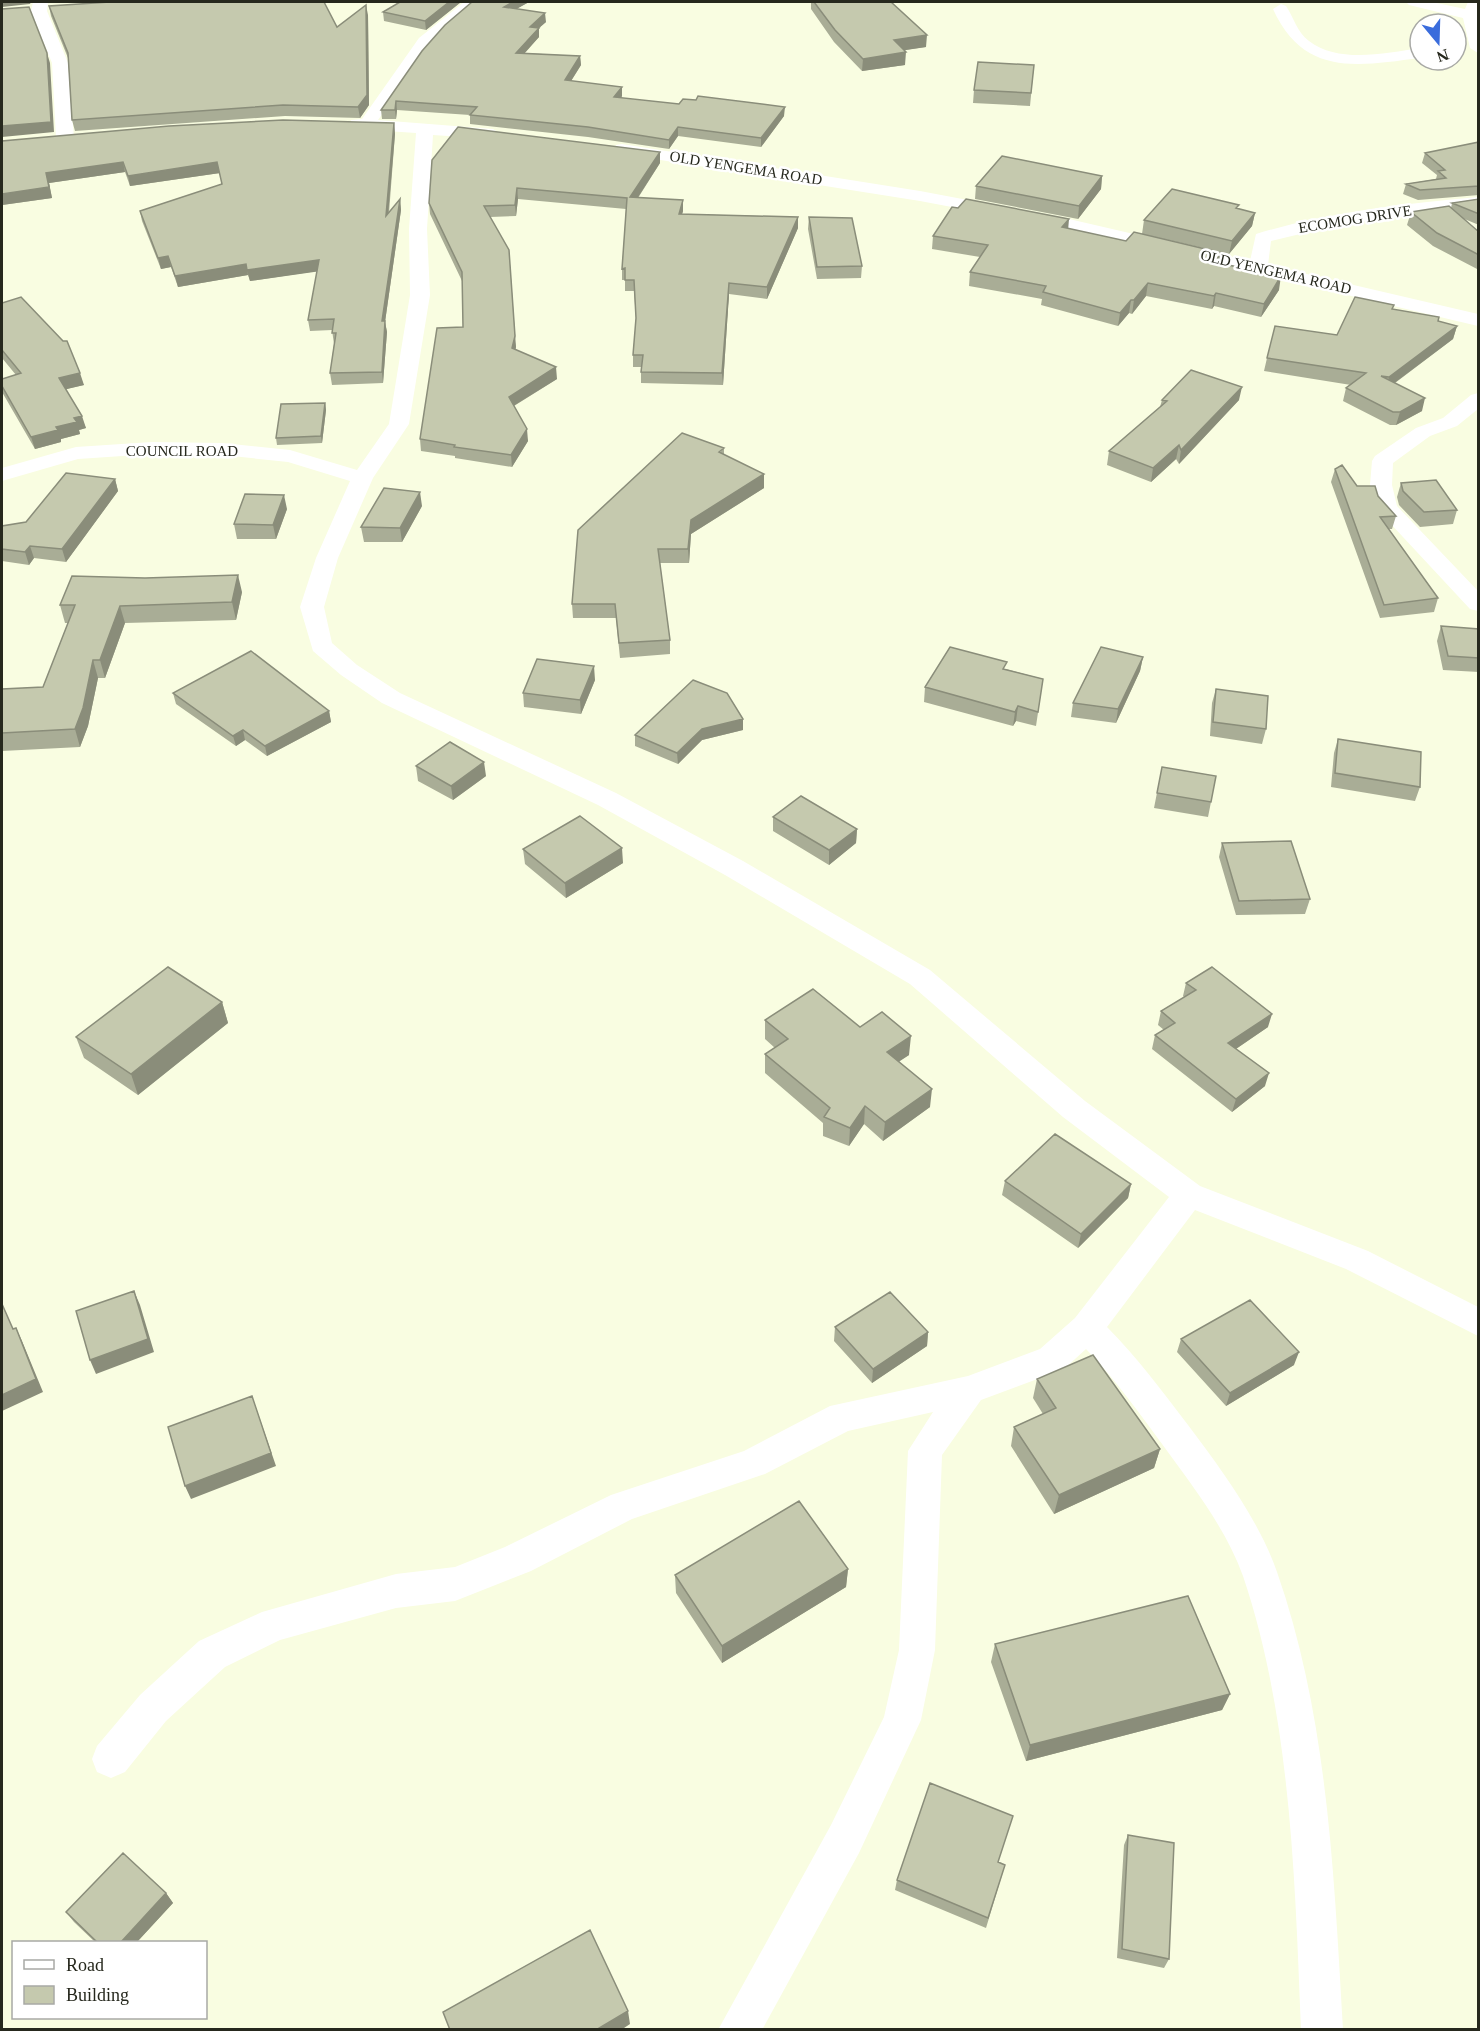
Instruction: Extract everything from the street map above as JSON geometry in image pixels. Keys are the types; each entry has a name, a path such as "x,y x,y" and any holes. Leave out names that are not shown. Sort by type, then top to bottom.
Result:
{"street":[{"path":"367,124 425,40 473,2"},
{"path":"1414,2 1472,8 1474,51"},
{"path":"38,9 60,63 71,138 44,140"},
{"path":"1281,9 1290,31 1311,50 1322,54 1348,61 1408,54"},
{"path":"343,124 425,127 506,135"},
{"path":"425,127 418,229 420,295 399,424 362,478 327,558 312,607 321,646 349,670 391,698 607,799 734,868 920,977 1074,1109 1189,1195 1357,1260 1479,1322"},
{"name":"OLD YENGEMA ROAD","path":"599,146 909,194 1035,217 1479,320"},
{"name":"ECOMOG DRIVE","path":"1258,268 1262,238 1290,229 1366,215 1479,202"},
{"path":"1479,399 1450,422 1423,432 1383,461 1381,485 1387,508 1479,604"},
{"name":"COUNCIL ROAD","path":"2,475 76,453 175,448 222,449 290,456 362,478"},
{"path":"111,1759 153,1708 212,1654 275,1624 396,1591 455,1584 518,1559 623,1506 753,1463 842,1417 969,1390 1052,1359 1087,1328 1189,1195"},
{"path":"1087,1328 1123,1365 1219,1494 1259,1571 1287,1671 1313,1846 1322,2030"},
{"path":"739,2030 845,1839 902,1720 917,1650 925,1451 969,1390"}],"building":[{"path":"110,2 324,2 337,27 366,5 367,95 358,107 283,105 72,120 68,53 49,6"},
{"path":"400,2 449,2 425,21 383,12"},
{"path":"472,2 513,2 504,7 545,13 530,27 539,28 516,53 580,56 565,80 622,87 614,97 679,104 683,99 696,100 698,96 785,107 761,138 678,127 669,140 588,127 470,115 477,107 396,101 395,110 381,110 422,51 445,25"},
{"path":"814,2 891,2 927,35 894,40 906,52 863,59 835,30"},
{"path":"29,7 47,53 51,122 2,126 2,9"},
{"path":"978,62 1034,65 1031,93 974,90"},
{"path":"283,120 394,123 386,216 400,199 382,321 385,321 382,372 330,373 336,333 332,333 334,319 308,320 319,260 247,270 246,264 175,276 168,256 158,258 140,211 222,184 217,162 128,176 123,162 46,173 49,187 2,194 2,141 169,126"},
{"path":"458,127 660,152 630,197 683,200 679,214 798,217 767,287 729,283 722,373 641,372 643,355 633,355 636,318 634,280 625,280 625,268 622,269 627,198 517,188 515,205 484,206 509,250 515,336 512,348 556,367 509,397 527,429 511,455 454,447 455,445 420,439 437,328 463,327 462,272 429,203 432,160"},
{"path":"1479,142 1479,186 1420,190 1406,184 1446,178 1438,171 1445,170 1425,153"},
{"path":"1002,156 1102,176 1079,206 976,186"},
{"path":"1172,189 1239,205 1236,208 1255,213 1232,241 1144,220"},
{"path":"966,199 1069,219 1062,227 1126,241 1134,232 1222,253 1214,262 1281,276 1264,304 1216,293 1214,296 1148,283 1120,313 1043,292 1046,286 970,272 988,245 933,236 952,207 958,208"},
{"path":"1479,199 1479,214 1452,203"},
{"path":"1449,206 1479,232 1479,255 1437,233 1411,212"},
{"path":"809,217 852,218 862,266 817,267"},
{"path":"21,297 63,341 67,341 80,373 59,378 82,416 74,418 77,422 56,427 58,430 31,437 2,386 2,379 21,373 2,350 2,303"},
{"path":"1355,297 1394,305 1392,309 1439,317 1438,321 1457,326 1389,377 1381,376 1425,398 1400,412 1393,412 1346,388 1366,373 1267,358 1275,326 1337,335"},
{"path":"1191,370 1242,387 1181,450 1179,445 1153,468 1109,451 1167,401 1162,400"},
{"path":"325,403 321,436 276,438 281,404"},
{"path":"682,433 724,448 719,452 764,474 691,520 688,549 658,549 670,640 619,643 615,604 572,604 578,530"},
{"path":"1342,465 1357,486 1375,486 1378,496 1396,516 1380,517 1438,598 1384,605 1335,469"},
{"path":"66,473 115,479 62,549 30,546 25,552 2,549 2,526 26,522"},
{"path":"1436,480 1457,510 1424,512 1403,491 1401,483"},
{"path":"384,488 420,492 400,528 361,527"},
{"path":"245,494 284,495 273,525 234,524"},
{"path":"238,575 232,602 120,606 100,660 93,660 83,708 75,729 2,733 2,689 43,687 75,605 60,605 72,576 145,578"},
{"path":"1441,626 1479,629 1479,658 1448,656"},
{"path":"950,647 1007,662 1003,669 1043,679 1038,712 1018,706 1015,712 925,687"},
{"path":"1101,647 1143,657 1118,709 1073,703"},
{"path":"251,651 329,711 265,746 243,730 233,736 173,693"},
{"path":"537,659 594,666 580,700 523,693"},
{"path":"693,680 727,693 743,719 702,729 677,753 635,735"},
{"path":"1216,689 1268,696 1266,729 1213,722"},
{"path":"1338,739 1421,752 1420,787 1335,773"},
{"path":"450,742 484,762 451,786 416,766"},
{"path":"1162,767 1216,776 1211,802 1157,793"},
{"path":"801,796 857,829 829,850 773,817"},
{"path":"580,816 622,848 565,883 523,849"},
{"path":"1291,841 1310,899 1239,901 1222,843"},
{"path":"168,967 222,1002 131,1074 76,1037"},
{"path":"1212,967 1272,1014 1228,1043 1269,1073 1236,1099 1155,1035 1175,1023 1161,1011 1196,990 1186,983"},
{"path":"813,989 860,1027 882,1012 911,1036 887,1052 932,1089 885,1122 865,1106 850,1128 824,1117 830,1108 765,1054 788,1039 765,1020"},
{"path":"1055,1134 1131,1184 1081,1234 1005,1181"},
{"path":"134,1291 148,1339 90,1360 76,1311"},
{"path":"890,1292 928,1332 873,1369 835,1327"},
{"path":"1250,1300 1299,1352 1230,1393 1181,1339"},
{"path":"2,1304 13,1329 16,1328 36,1379 2,1395"},
{"path":"1093,1355 1160,1449 1059,1495 1014,1427 1056,1408 1037,1379"},
{"path":"252,1396 271,1453 185,1486 168,1427"},
{"path":"799,1501 848,1569 722,1646 675,1575"},
{"path":"1188,1596 1230,1694 1030,1745 995,1644"},
{"path":"930,1783 1013,1816 998,1862 1005,1865 988,1918 897,1880"},
{"path":"1128,1835 1174,1843 1169,1959 1122,1949"},
{"path":"123,1853 166,1893 122,1941 96,1941 66,1912"},
{"path":"590,1930 628,2011 596,2030 450,2030 443,2012"}]}
